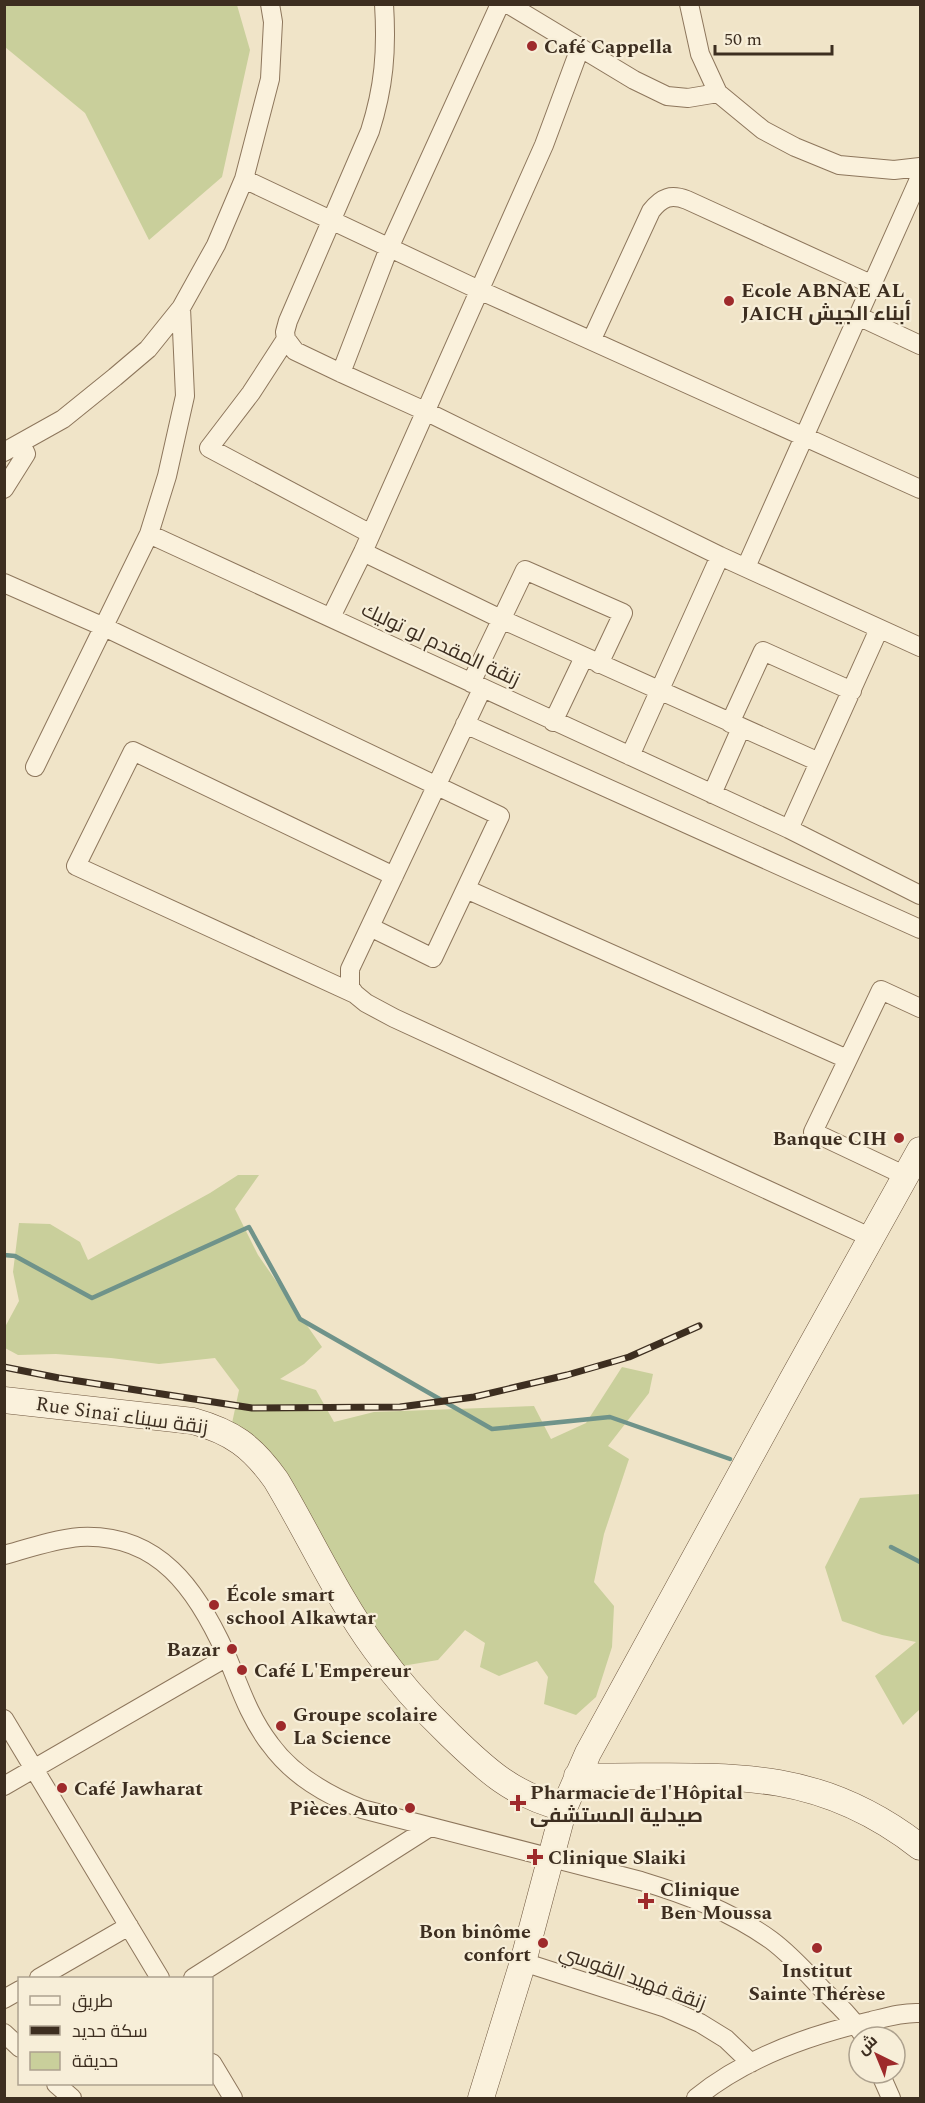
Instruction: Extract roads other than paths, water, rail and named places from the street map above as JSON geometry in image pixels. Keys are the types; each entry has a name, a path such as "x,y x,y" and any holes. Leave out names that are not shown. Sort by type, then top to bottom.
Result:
{"street":[{"path":"4,452 63,419 148,349 181,308 216,245 244,179 270,79 273,22 270,4"},
{"path":"384,4 385,74 380,101 370,132 288,321 286,339 295,351 426,411 720,556 921,647"},
{"path":"341,373 389,248 500,4"},
{"path":"508,4 530,12 580,48 634,80 667,96 688,98 718,93"},
{"path":"689,4 700,54 718,93 764,130 795,147 839,165 894,170 921,167"},
{"path":"331,617 363,552 544,145 580,48"},
{"path":"746,567 921,177"},
{"path":"244,179 479,290 921,489"},
{"path":"592,339 651,211 658,201 665,197 672,196 687,200 873,285"},
{"path":"35,766 149,534 167,476 185,396 181,308"},
{"path":"858,316 921,345"},
{"path":"286,339 251,393 209,448 370,534"},
{"path":"4,489 26,454 21,442"},
{"name":"زنقة المقدم لو توليك","path":"149,534 789,829 920,894"},
{"path":"363,552 591,661 819,762"},
{"path":"630,756 720,556"},
{"path":"355,994 350,987 350,969 465,724 476,686 501,619 525,570 622,613 553,722"},
{"path":"4,583 104,627 500,816 433,958 370,927"},
{"path":"789,829 879,629"},
{"path":"712,794 763,651 852,691"},
{"path":"465,724 921,929"},
{"path":"394,876 133,751 76,866 355,994 366,1003 394,1018 872,1238"},
{"path":"466,889 847,1059"},
{"path":"906,1176 813,1132 881,990 921,1008"},
{"path":"481,2098 523,1962 564,1808 577,1776 786,1390 921,1150"},
{"name":"Rue Sinaï زنقة سيناء","path":"4,1400 193,1420 217,1427 235,1437 262,1460 276,1480 355,1618 375,1649 411,1693 453,1738 506,1784 533,1798 564,1808"},
{"path":"4,1555 56,1541 80,1538 106,1538 130,1543 154,1554 174,1570 195,1597 227,1657 256,1724 271,1746 291,1767 314,1785 362,1809 550,1856 681,1893 741,1920 772,1941 854,2025"},
{"path":"4,1786 227,1657"},
{"path":"4,1719 159,1977"},
{"path":"577,1776 717,1778 779,1783 809,1790 859,1809 890,1825 921,1847"},
{"path":"195,1977 430,1827"},
{"path":"41,1977 129,1926"},
{"name":"زنقة فهيد القوسي","path":"523,1962 666,2008 700,2023 726,2039 751,2063"},
{"path":"4,1999 18,1991"},
{"path":"872,2025 888,2017 921,2013"},
{"path":"696,2098 751,2063 798,2042 847,2033"},
{"path":"213,2065 233,2098"},
{"path":"57,2085 72,2098"}],"waterway":[{"path":"4,1255 15,1256 92,1298 249,1227 300,1319 492,1429 610,1417 730,1459"},
{"path":"891,1547 920,1562"}],"railway":[{"path":"4,1367 59,1378 252,1408 400,1407 474,1397 567,1375 629,1357 699,1326"}],"place":[{"name":"Café Cappella","path":"532,46"},
{"name":"Ecole ABNAE AL JAICH أبناء الجيش","path":"729,301"},
{"name":"Banque CIH","path":"899,1138"},
{"name":"École smart school Alkawtar","path":"214,1605"},
{"name":"Bazar","path":"232,1649"},
{"name":"Café L'Empereur","path":"242,1670"},
{"name":"Groupe scolaire La Science","path":"281,1726"},
{"name":"Café Jawharat","path":"62,1788"},
{"name":"Pharmacie de l'Hôpital صيدلية المستشفى","path":"518,1803"},
{"name":"Pièces Auto","path":"410,1808"},
{"name":"Clinique Slaiki","path":"535,1857"},
{"name":"Clinique Ben Moussa","path":"646,1901"},
{"name":"Bon binôme confort","path":"543,1943"},
{"name":"Institut Sainte Thérèse","path":"817,1948"}]}
